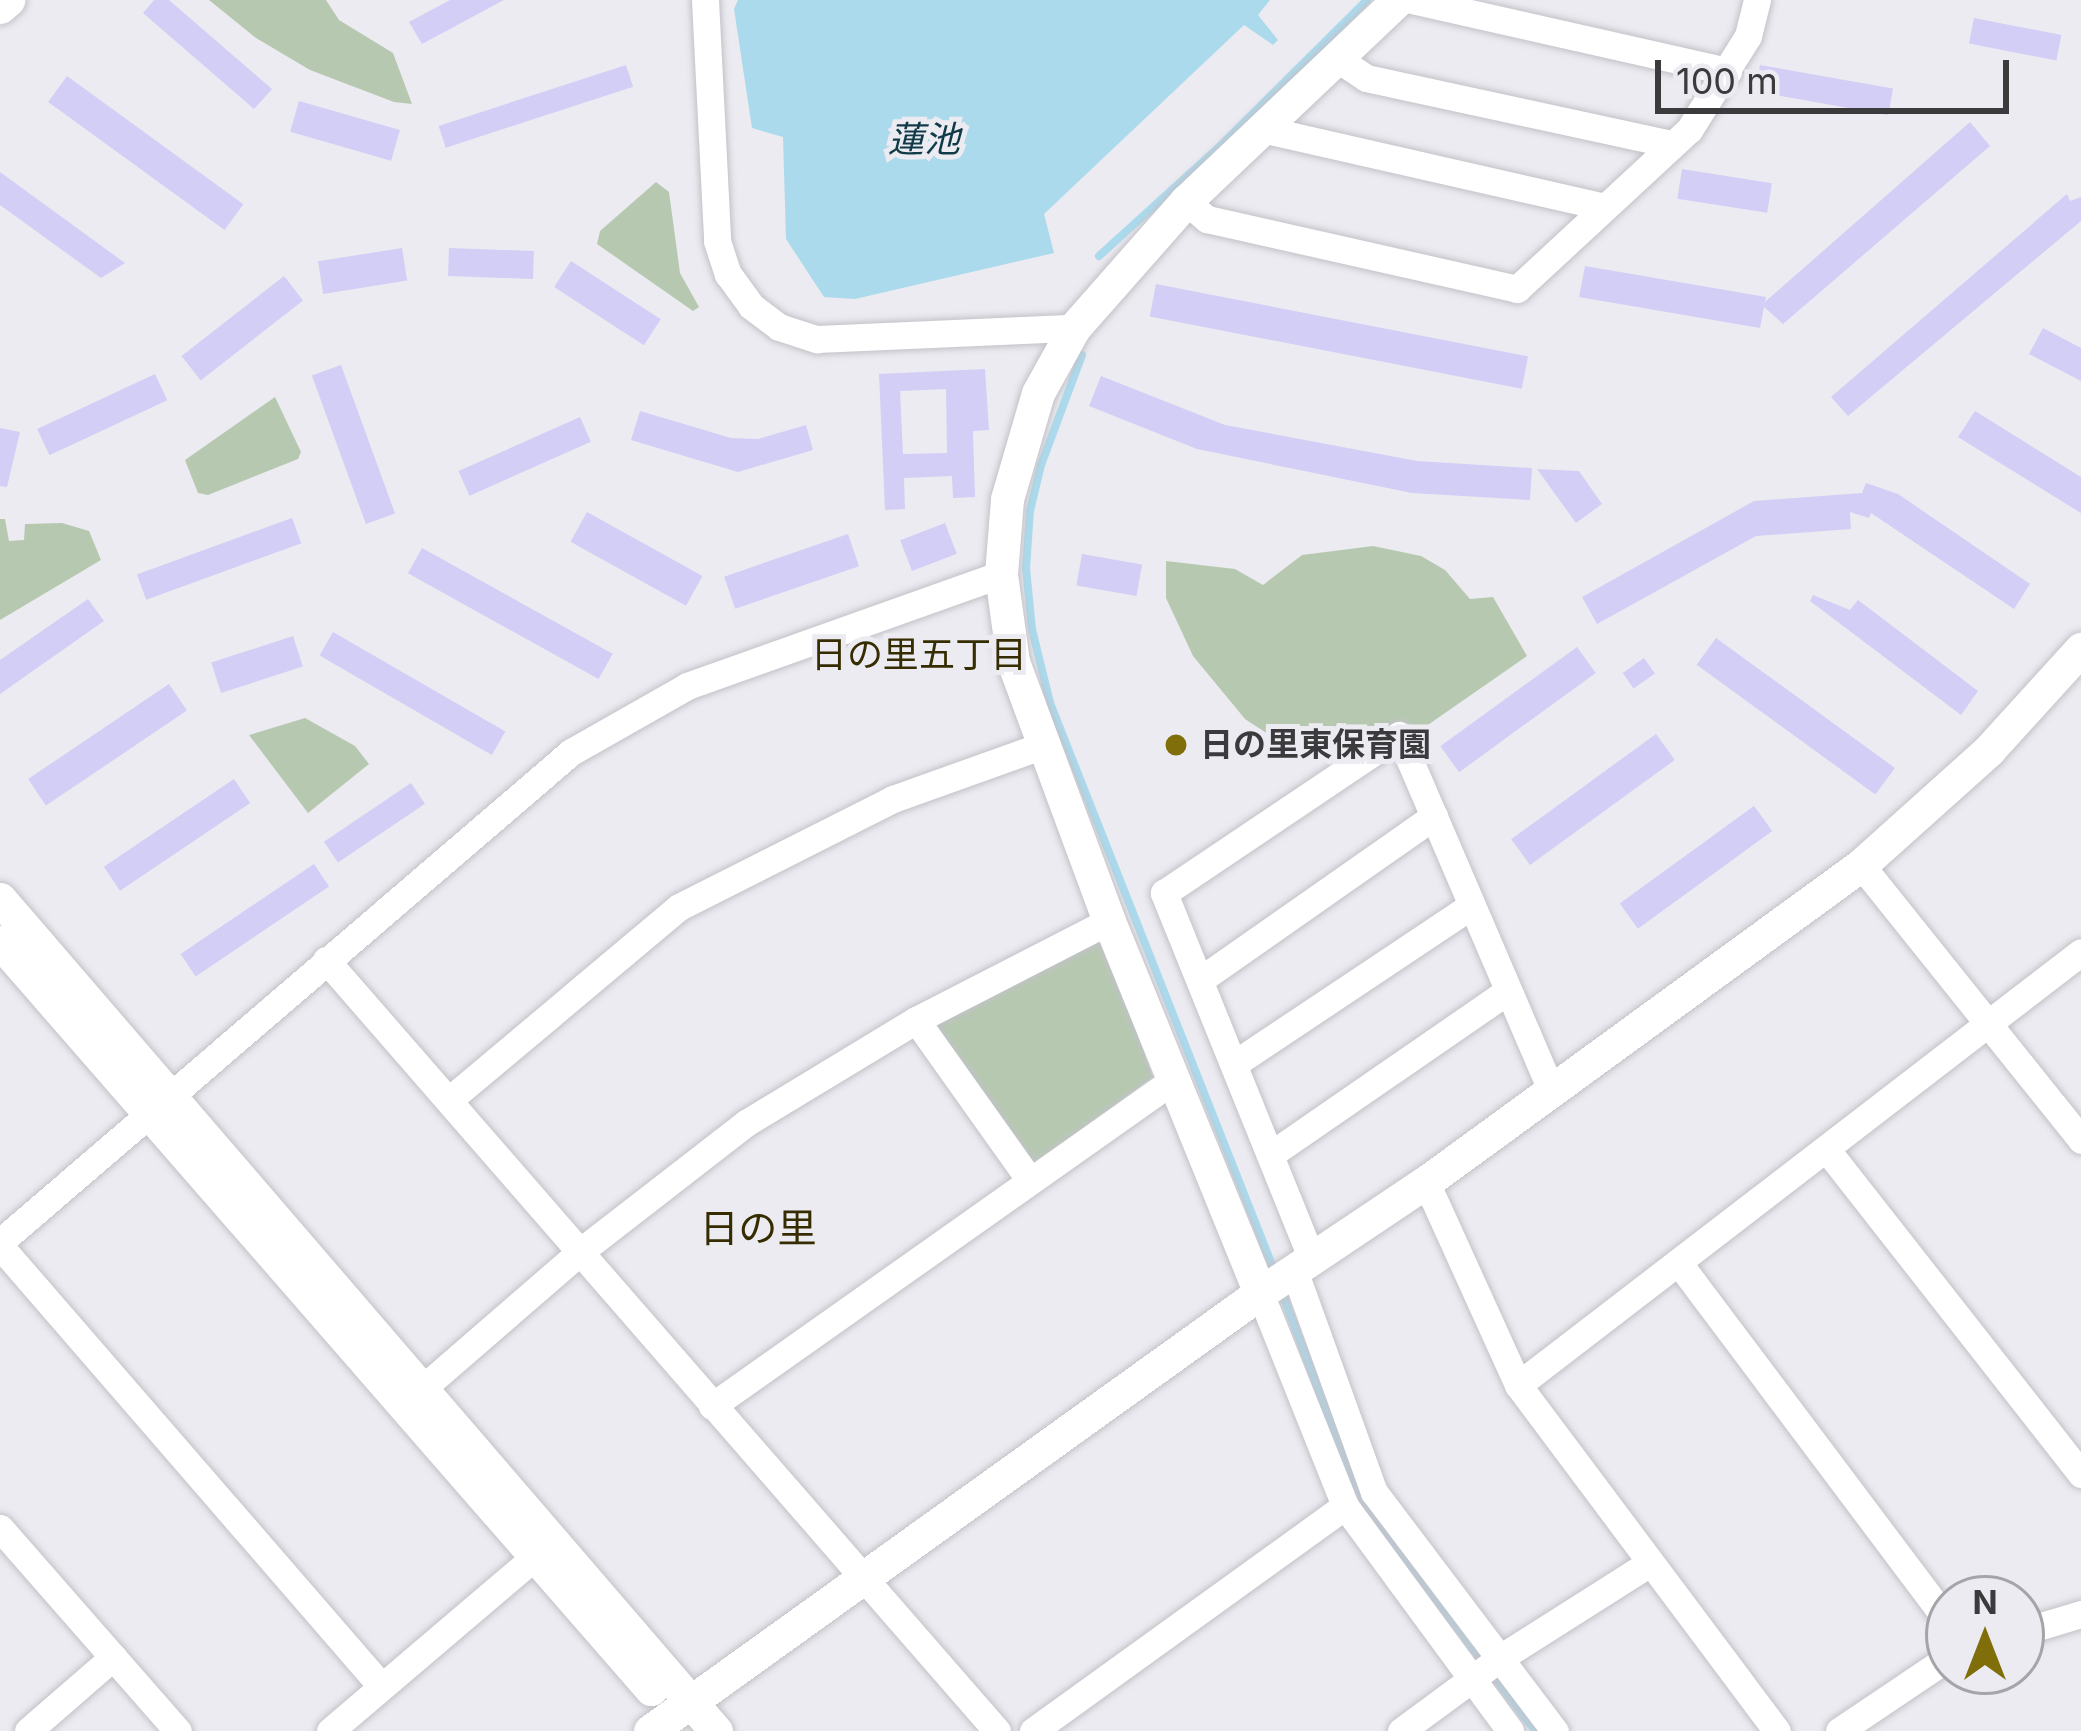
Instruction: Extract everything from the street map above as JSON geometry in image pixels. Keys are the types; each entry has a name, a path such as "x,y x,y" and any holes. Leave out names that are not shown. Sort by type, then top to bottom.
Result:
{"street":[{"path":"0,7 8,0"},
{"path":"705,0 717,241 728,274 751,306 778,327 817,339 1074,328"},
{"path":"1398,0 1186,201 1074,328 1038,393 1007,500 1001,574 1013,662 1041,746 1345,1506 1510,1731"},
{"path":"1412,0 1728,70"},
{"path":"1186,201 1207,219 1516,289 1689,130 1748,36 1757,0"},
{"path":"1338,59 1366,78 1671,144"},
{"path":"1262,130 1602,206"},
{"path":"382,1687 0,1244 158,1103 571,752 687,686 1001,574"},
{"path":"674,1718 863,1576 1302,1263 1426,1182 1861,865 1989,750 2081,649"},
{"path":"1550,1088 1399,735 1164,893 1270,1155 1374,1492 1555,1731"},
{"path":"449,1100 679,907 893,799 1041,746"},
{"path":"1199,980 1434,816"},
{"path":"1861,865 2081,1140"},
{"path":"0,899 158,1103 412,1398 674,1718"},
{"path":"1234,1064 1472,905"},
{"path":"412,1398 581,1251 746,1123 916,1020 1109,921"},
{"path":"0,942 158,1103"},
{"path":"1517,1385 1991,1026 2081,952"},
{"path":"326,960 998,1731"},
{"path":"1270,1155 1508,991"},
{"path":"916,1020 1029,1179"},
{"path":"712,1406 1172,1081"},
{"path":"1827,1150 2081,1474"},
{"path":"1426,1182 1517,1385 1777,1731"},
{"path":"1678,1262 1925,1591"},
{"path":"412,1398 533,1558 674,1718 716,1731"},
{"path":"1033,1731 1345,1506"},
{"path":"0,1528 178,1731"},
{"path":"330,1731 533,1558"},
{"path":"1401,1731 1500,1658 1648,1564"},
{"path":"2045,1625 2081,1614"},
{"path":"28,1731 113,1657"},
{"path":"1839,1731 1925,1674"}],"green space":[{"path":"209,0 326,0 339,20 393,53 412,104 394,102 310,70 256,38"},
{"path":"656,182 669,192 680,273 699,307 693,311 597,244 600,231"},
{"path":"275,397 301,452 298,459 208,495 198,493 185,460"},
{"path":"0,519 5,519 9,541 24,540 25,524 62,523 89,531 101,560 0,620"},
{"path":"1373,546 1421,556 1445,570 1470,599 1493,597 1527,656 1422,729 1400,721 1346,757 1338,748 1320,758 1303,757 1245,719 1193,656 1166,598 1166,561 1235,569 1263,585 1302,555"},
{"path":"305,718 355,746 369,764 308,813 249,735"},
{"path":"1091,940 1104,942 1153,1077 1037,1162 1026,1163 935,1036 936,1023"}],"water":[{"name":"蓮池","path":"738,0 1270,0 1258,15 1278,40 1273,45 1244,25 1044,214 1054,253 855,299 824,297 786,239 783,137 752,128 734,9"}],"building":[{"path":"154,0 169,0 272,89 254,109 143,13"},
{"path":"450,0 504,0 422,44 409,22"},
{"path":"1974,18 2061,35 2056,61 1969,44"},
{"path":"626,65 633,87 446,148 439,126"},
{"path":"1760,65 1893,88 1888,115 1755,92"},
{"path":"67,76 243,204 225,230 48,102"},
{"path":"299,101 400,130 391,161 290,132"},
{"path":"1970,122 1990,146 1783,324 1764,307 1760,328 1579,297 1585,266 1766,297 1765,302"},
{"path":"1682,169 1772,183 1767,213 1677,199"},
{"path":"0,172 125,263 101,278 0,205"},
{"path":"2067,194 2070,201 2081,197 2081,221 1848,416 1831,397"},
{"path":"402,248 407,281 323,294 318,261"},
{"path":"449,248 534,251 533,279 448,276"},
{"path":"571,261 661,319 644,345 554,287"},
{"path":"284,276 303,300 201,380 182,356"},
{"path":"1156,284 1528,356 1522,389 1150,316"},
{"path":"2043,328 2081,348 2081,381 2029,354"},
{"path":"341,365 395,513 366,524 312,376"},
{"path":"985,369 989,430 973,431 975,497 953,498 952,476 904,478 905,509 885,510 879,374","holes":["946,389 947,453 903,454 900,391"]},
{"path":"155,374 167,400 49,455 37,429"},
{"path":"1101,376 1225,425 1417,461 1532,468 1530,500 1412,493 1197,449 1089,406"},
{"path":"640,411 731,438 758,439 806,425 813,450 738,472 631,440"},
{"path":"1975,411 2081,477 2081,513 1958,437"},
{"path":"580,417 591,442 469,496 458,471"},
{"path":"0,428 20,432 7,487 0,486"},
{"path":"1537,469 1579,471 1602,504 1576,523"},
{"path":"1866,483 1898,494 2030,584 2014,609 1871,513 1869,518 1850,512 1851,529 1756,536 1597,624 1582,597 1754,501 1862,493"},
{"path":"587,512 702,576 686,606 571,542"},
{"path":"292,518 301,543 146,600 137,574"},
{"path":"945,523 957,554 912,571 900,540"},
{"path":"848,534 859,566 735,609 724,577"},
{"path":"422,548 613,654 599,679 408,573"},
{"path":"1082,554 1142,565 1137,596 1076,586"},
{"path":"1813,595 1850,610 1858,600 1978,691 1961,715 1810,601"},
{"path":"88,599 104,621 0,694 0,660"},
{"path":"333,632 505,732 492,755 320,655"},
{"path":"293,636 303,666 221,693 211,663"},
{"path":"1716,638 1895,768 1875,795 1697,665"},
{"path":"1577,647 1596,673 1459,772 1440,746"},
{"path":"1644,658 1655,674 1634,688 1623,673"},
{"path":"169,684 187,711 46,806 28,779"},
{"path":"1656,734 1675,760 1530,865 1511,839"},
{"path":"234,779 250,803 120,891 104,867"},
{"path":"411,783 425,804 338,862 324,842"},
{"path":"1754,806 1772,831 1638,929 1620,904"},
{"path":"314,864 329,886 196,976 181,954"}],"waterway":[{"path":"1099,256 1217,149 1367,0"},
{"path":"1082,355 1041,465 1030,511 1026,568 1032,629 1050,703 1274,1270"},
{"path":"1281,1290 1358,1495 1535,1731"}],"place":[{"name":"日の里東保育園","path":"1176,745"}],"district":[{"name":"日の里五丁目","path":"919,655"},
{"name":"日の里","path":"758,1228"}]}
